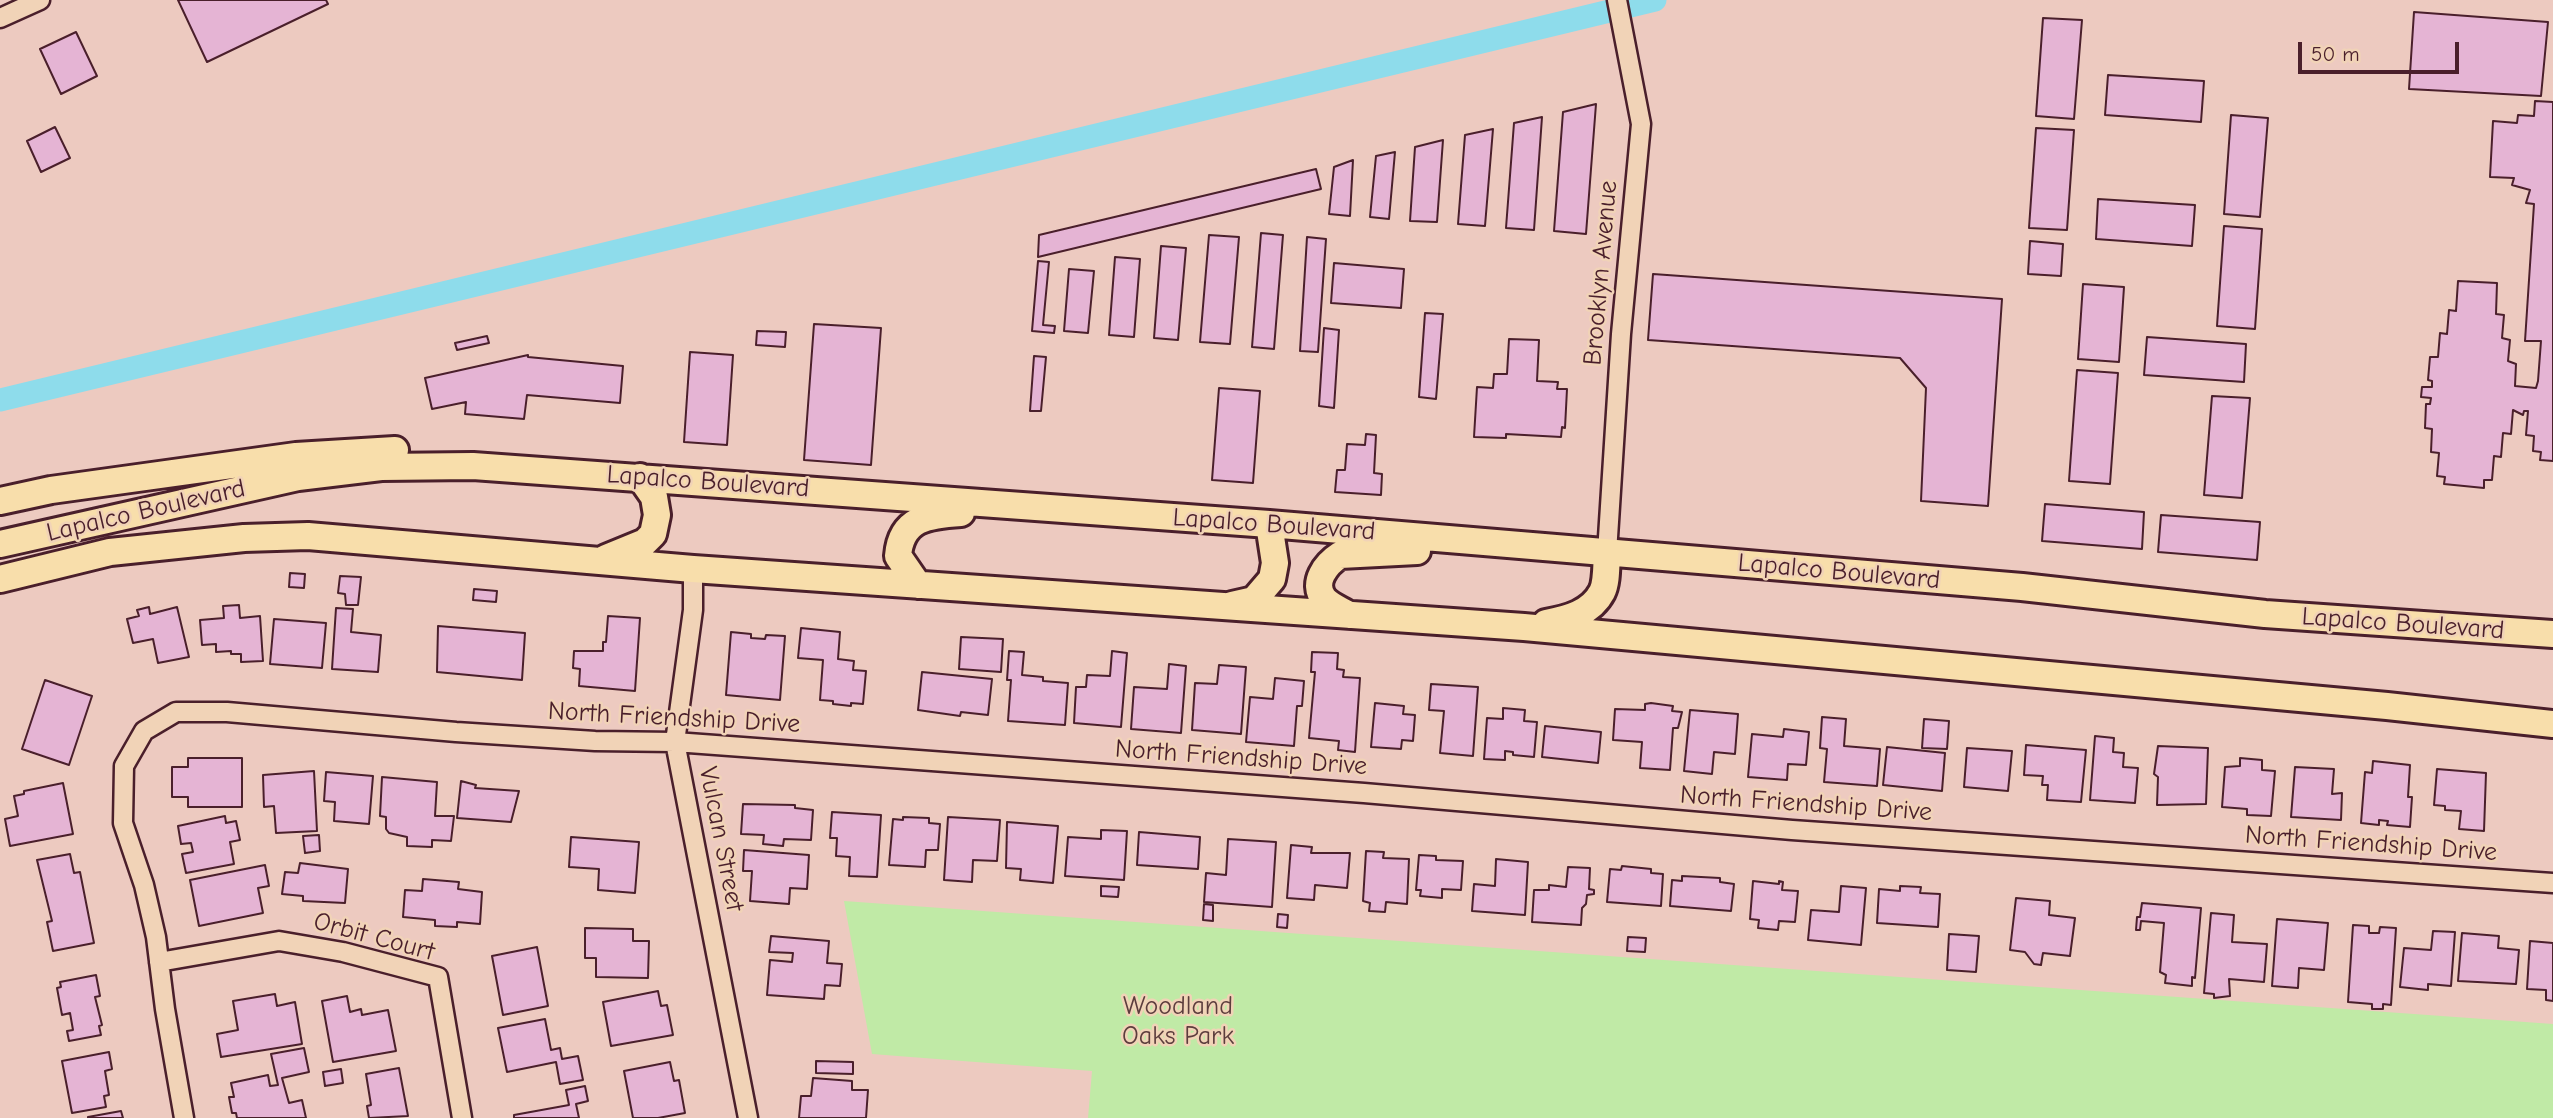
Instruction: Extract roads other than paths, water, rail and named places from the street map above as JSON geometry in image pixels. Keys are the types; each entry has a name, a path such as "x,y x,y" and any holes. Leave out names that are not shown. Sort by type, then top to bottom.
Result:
{"main road":[{"path":"0,501 78,486 248,462 343,452 423,450 477,453 524,468"},
{"name":"Lapalco Boulevard","path":"0,544 269,482 328,472 429,466 524,468 1269,524 2022,587 2316,618 2553,634"},
{"path":"601,559 645,542 653,534 657,515 654,497 640,477"},
{"path":"918,585 898,556 899,543 905,531 915,523 929,515 1036,507"},
{"path":"1227,607 1254,600 1272,579 1275,563 1269,524"},
{"name":"Lapalco Boulevard","path":"0,579 110,552 244,538 308,536 694,569 1524,627 2553,724"},
{"path":"1352,616 1329,604 1320,589 1320,578 1325,567 1340,555 1406,550 1465,551 1517,545"},
{"path":"1524,627 1570,619 1590,607 1603,590 1607,553"},
{"path":"2482,718 2553,712"}],"street":[{"path":"0,18 40,0"},
{"name":"Brooklyn Avenue","path":"1607,553 1621,334 1642,124 1617,0"},
{"name":"Vulcan Street","path":"694,569 693,610 675,742 748,1118"},
{"name":"North Friendship Drive","path":"184,1118 156,937 144,885 122,823 124,766 144,731 176,712 227,712 595,741 675,742 1364,793 1805,831 2553,883"},
{"name":"Orbit Court","path":"159,962 279,940 343,952 438,977 462,1118"}],"waterway":[{"path":"0,400 1655,0"}],"park label":[{"name":"Woodland Oaks Park","path":"1178,1022"}]}
